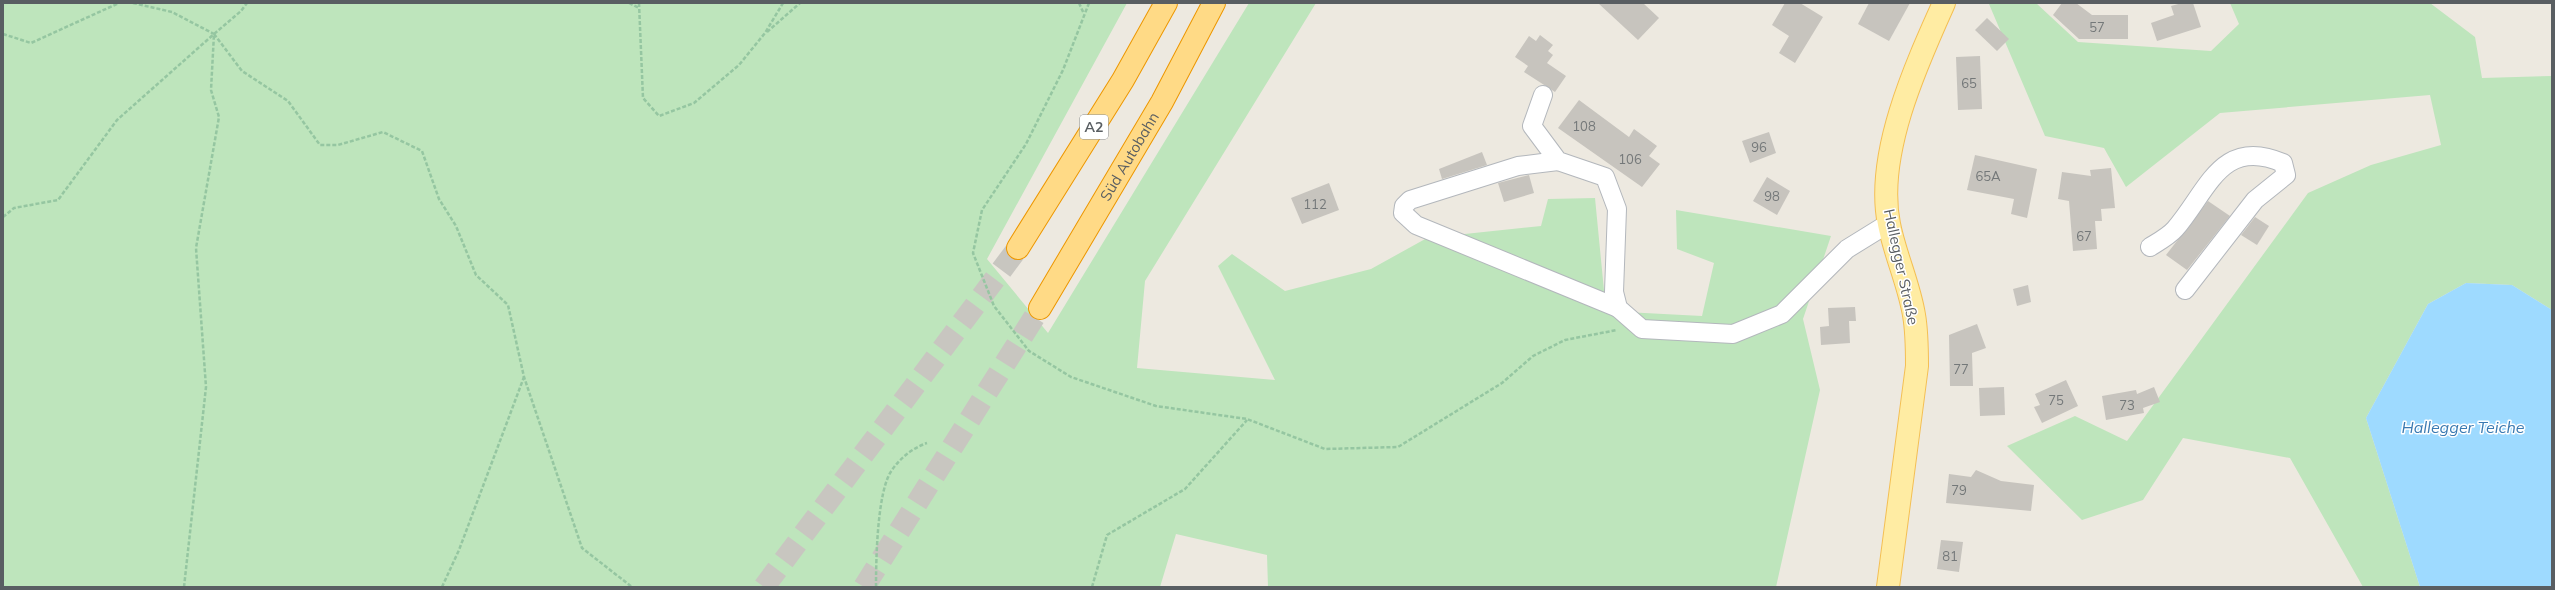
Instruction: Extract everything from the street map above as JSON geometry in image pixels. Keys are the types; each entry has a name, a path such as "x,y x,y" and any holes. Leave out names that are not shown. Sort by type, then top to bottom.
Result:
{"highway":[{"name":"A2","path":"1018,248 1123,80 1166,3"},
{"name":"Süd Autobahn","path":"1040,308 1162,102 1214,3"}],"main road":[{"name":"Hallegger Straße","path":"1888,587 1917,355 1914,314 1889,223 1886,177 1892,143 1921,54 1944,3"}],"street":[{"path":"1543,95 1532,126 1558,161"},
{"path":"2150,247 2174,231 2217,172 2237,157 2265,155 2283,163 2286,175 2255,200 2186,290"},
{"path":"1618,308 1614,292 1617,209 1604,177 1558,161 1518,166 1410,200 1404,206 1403,213 1416,225 1618,308 1642,329 1733,334 1782,314 1847,249 1889,223"}],"path":[{"path":"3,34 31,42 119,3"},
{"path":"133,3 172,12 214,34 242,71 288,100 320,146 338,145 383,132 422,151 439,200 456,226 476,275 508,305 524,377 582,548 632,587"},
{"path":"3,217 14,208 58,200 117,120 241,11 247,3"},
{"path":"629,3 639,8"},
{"path":"639,3 643,98 659,116 694,104 739,66 765,33 783,3"},
{"path":"765,33 800,3"},
{"path":"1079,3 1084,14"},
{"path":"1089,3 1063,70 1026,144 982,210 973,253 994,306 1029,351 1071,377 1156,406 1247,419 1325,449 1398,447 1502,383 1533,356 1565,340 1615,331 1642,329"},
{"path":"184,587 206,387 196,248 219,117 211,90 214,34"},
{"path":"442,587 459,550 524,377"},
{"path":"1092,587 1108,535 1185,489 1247,419"},
{"path":"876,587 878,535 882,504 891,471 912,448 927,443"}],"green space":[{"path":"3,3 1127,3 987,259 1048,333 1249,3 1316,3 1145,281 1137,368 1275,380 1218,266 1232,254 1285,291 1371,269 1427,238 1541,226 1548,199 1595,198 1606,311 1702,316 1714,263 1677,249 1676,210 1831,236 1803,319 1820,390 1776,587 1268,587 1267,555 1176,534 1160,587 3,587"},
{"path":"2036,3 2078,42 2211,51 2239,24 2230,3 2430,3 2475,37 2482,78 2552,76 2552,310 2512,285 2466,283 2428,304 2366,418 2420,587 2363,587 2290,458 2183,438 2143,500 2082,520 2007,446 2075,416 2127,441 2308,193 2371,165 2441,145 2430,95 2220,113 2126,187 2104,148 2045,136 1989,4"}],"water":[{"name":"Hallegger Teiche","path":"2466,283 2512,285 2552,310 2552,587 2420,587 2366,418 2428,304"}],"building":[{"path":"1598,3 1643,3 1659,18 1638,40"},
{"path":"1785,3 1800,3 1823,17 1795,63 1779,53 1789,36 1772,25"},
{"path":"1869,3 1910,3 1889,41 1858,24"},
{"path":"2062,3 2076,3 2092,15 2128,15 2128,39 2079,39 2053,15"},
{"path":"2182,3 2193,3 2201,27 2157,41 2151,23 2174,15 2171,6"},
{"path":"1987,18 2009,39 1997,51 1975,30"},
{"path":"1540,35 1553,45 1548,51 1553,55 1547,63 1566,76 1555,92 1524,72 1528,66 1515,57 1529,36 1536,41"},
{"path":"1980,56 1982,109 1958,110 1956,57"},
{"path":"1579,100 1629,137 1634,129 1657,146 1649,156 1660,164 1642,187 1558,128"},
{"path":"1769,132 1776,153 1750,163 1742,141"},
{"path":"1482,152 1487,165 1442,179 1439,169"},
{"path":"1975,155 2037,169 2027,218 2011,214 2014,199 1967,190"},
{"path":"2111,168 2115,208 2101,209 2102,221 2095,221 2097,249 2073,251 2069,201 2058,199 2062,172 2091,176 2090,170"},
{"path":"1529,175 1534,193 1504,202 1498,183"},
{"path":"1767,177 1790,191 1777,215 1753,201"},
{"path":"1329,183 1339,210 1302,224 1291,198"},
{"path":"2208,201 2230,216 2187,270 2166,255"},
{"path":"2255,217 2269,226 2257,245 2241,235"},
{"path":"2028,285 2031,302 2017,306 2013,289"},
{"path":"1855,307 1856,321 1849,321 1850,343 1821,345 1820,327 1829,326 1828,308"},
{"path":"1977,324 1986,348 1972,353 1973,386 1950,386 1949,335"},
{"path":"2066,380 2078,406 2042,423 2034,407 2040,405 2035,394"},
{"path":"2004,387 2005,415 1980,416 1979,388"},
{"path":"2154,387 2160,402 2143,408 2144,413 2106,420 2102,396 2136,390 2137,394"},
{"path":"1976,470 2001,481 2034,485 2031,511 1946,503 1949,474 1971,477"},
{"path":"1941,540 1963,542 1959,572 1937,569"}],"tunnel":[{"path":"764,587 1018,248"},
{"path":"864,587 1040,308"}]}
